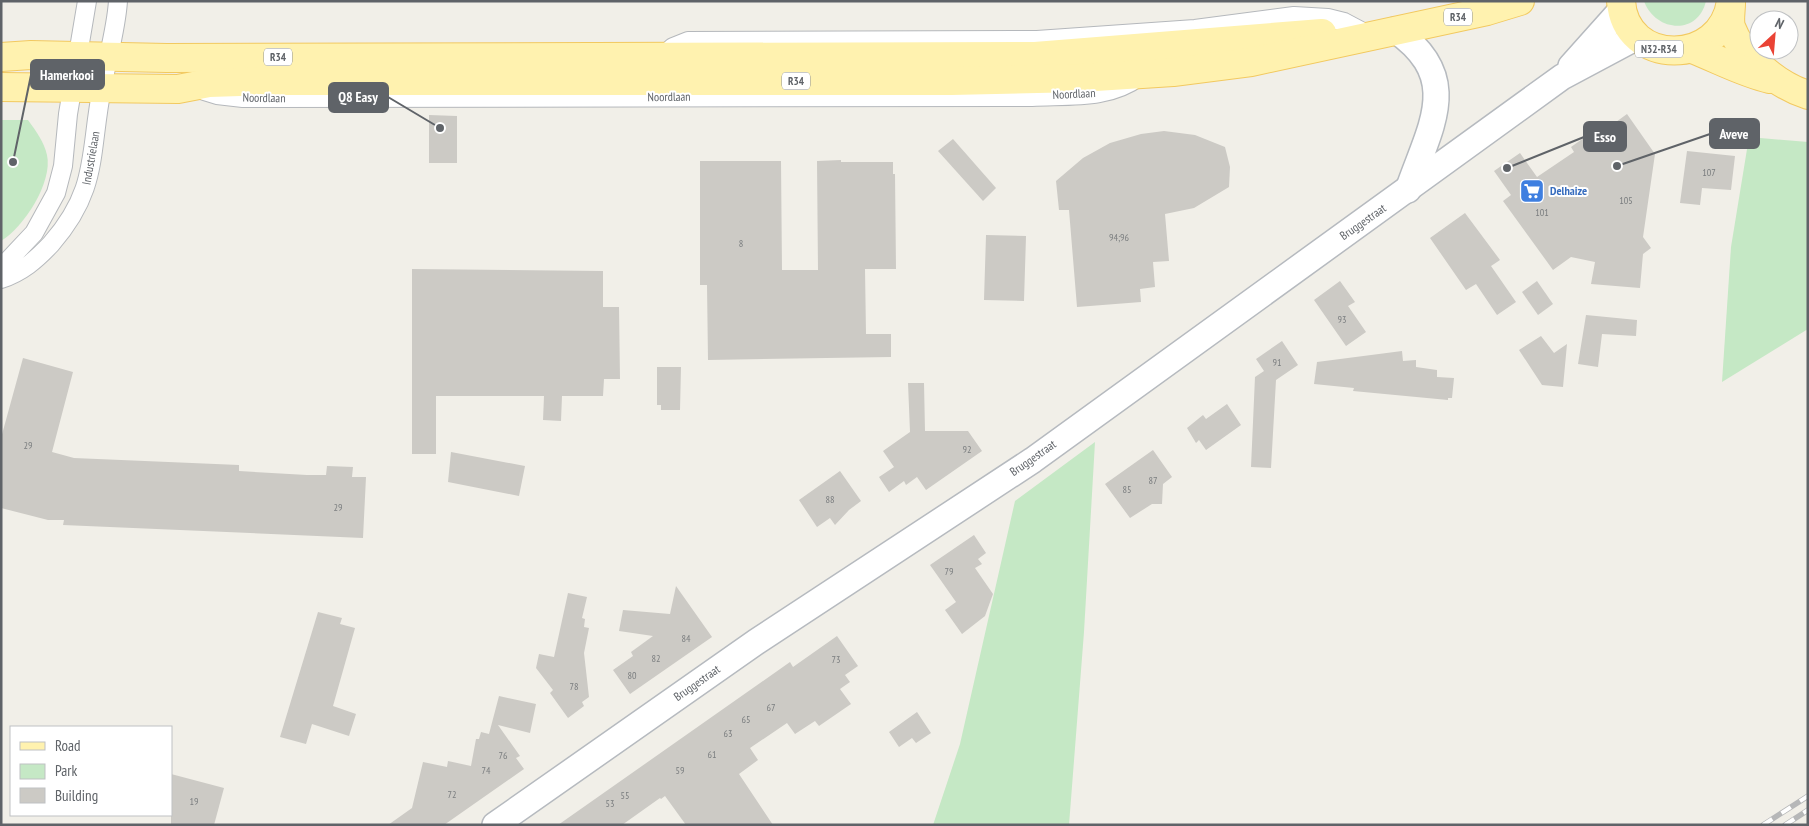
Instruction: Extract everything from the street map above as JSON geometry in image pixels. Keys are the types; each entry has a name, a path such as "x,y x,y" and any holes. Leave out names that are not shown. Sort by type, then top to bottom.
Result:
{"main road":[{"name":"Noordlaan","path":"1,87 178,89 228,82 273,81 1026,80 1143,74 1251,62 1487,11 1520,1"},
{"name":"N32-R34","path":"1621,5 1628,24 1638,36 1649,45 1663,50 1678,52 1706,43 1718,32 1727,19 1731,2"},
{"path":"1731,2 1731,25 1740,44 1778,81"},
{"name":"Noordlaan","path":"4,55 108,57 1035,56 1195,45 1284,35 1396,30"},
{"path":"1692,49 1723,60 1755,76 1778,81 1808,95"}],"street":[{"path":"1,268 34,233 56,193 63,166 87,1"},
{"name":"Industrielaan","path":"1,279 15,274 42,254 67,226 76,210 89,178 102,88 117,20 118,1"},
{"name":"Bruggestraat","path":"1562,77 1621,5"},
{"path":"1396,30 1408,38 1428,61 1437,86 1435,111 1408,190"},
{"name":"Bruggestraat","path":"495,825 756,642 1033,460 1562,77 1638,36"}],"green space":[{"path":"1644,1 1706,1 1701,12 1694,20 1686,25 1676,26 1666,24 1657,19 1649,11"},
{"path":"1,120 28,120 44,146 48,166 46,178 35,203 19,225 1,241"},
{"path":"1749,137 1808,142 1808,329 1722,382 1731,247"},
{"path":"1095,442 1084,632 1069,825 933,825 960,744 1015,501"}],"building":[{"path":"1627,114 1655,154 1643,237 1651,248 1643,254 1640,288 1591,284 1595,262 1571,257 1553,270 1503,201 1511,195 1494,171 1520,153 1537,177 1574,152 1571,147 1595,130 1598,135"},
{"path":"429,115 457,116 457,163 429,163"},
{"path":"1164,131 1195,135 1225,147 1230,167 1229,187 1194,208 1165,214 1169,261 1153,262 1155,287 1140,289 1141,302 1077,307 1069,210 1059,210 1056,181 1083,158 1110,143 1141,134"},
{"path":"953,139 996,188 983,201 938,151"},
{"path":"1687,151 1735,156 1731,190 1702,188 1700,205 1680,203"},
{"path":"841,160 841,162 893,162 893,174 895,174 896,269 865,269 866,334 891,334 891,357 708,360 707,285 700,285 700,161 781,161 782,270 818,270 817,161"},
{"path":"1465,213 1500,260 1491,266 1516,302 1497,315 1476,284 1466,290 1430,238"},
{"path":"986,235 1026,236 1024,301 984,300"},
{"path":"412,269 603,271 603,307 619,307 620,379 604,379 603,396 562,396 561,421 543,420 544,396 436,396 436,454 412,454"},
{"path":"1340,281 1355,302 1348,306 1366,332 1346,346 1314,300"},
{"path":"1537,281 1553,304 1538,315 1522,292"},
{"path":"1586,315 1637,320 1636,336 1602,334 1598,367 1578,364"},
{"path":"1541,336 1554,353 1567,344 1563,387 1542,385 1519,350"},
{"path":"1282,341 1298,365 1276,380 1271,468 1251,467 1255,377 1264,371 1256,359"},
{"path":"1402,351 1403,361 1416,360 1416,367 1437,370 1437,377 1454,378 1452,398 1448,398 1448,400 1353,391 1354,388 1314,384 1317,362"},
{"path":"23,358 73,372 52,452 74,458 239,465 239,471 307,475 326,475 327,466 353,467 352,477 366,477 363,538 63,525 64,520 48,520 1,508 1,438"},
{"path":"657,367 681,367 680,410 661,410 661,405 657,405"},
{"path":"908,383 924,383 925,431 968,431 982,451 926,490 917,477 906,485 904,481 889,492 879,477 894,467 883,451 910,432"},
{"path":"1227,404 1241,425 1206,450 1199,440 1196,443 1187,428 1203,415 1206,419"},
{"path":"1153,450 1172,477 1163,484 1162,504 1152,504 1130,518 1105,484"},
{"path":"451,452 525,466 519,496 448,482"},
{"path":"840,471 861,501 849,510 835,525 830,518 817,527 799,500"},
{"path":"974,535 986,553 978,559 982,564 975,568 993,594 985,616 962,634 945,610 956,602 930,565"},
{"path":"676,586 712,637 630,694 613,670 633,656 631,652 653,636 619,631 623,610 670,614"},
{"path":"568,593 587,597 582,618 585,619 584,627 589,628 584,653 589,697 582,702 584,706 568,718 550,693 553,690 536,668 539,654 554,657"},
{"path":"318,612 342,618 340,624 355,628 333,706 356,714 349,736 312,724 306,744 280,737"},
{"path":"837,636 858,666 845,675 850,682 840,689 851,704 819,726 815,721 795,734 787,723 750,748 758,760 739,774 773,825 686,825 665,796 622,825 558,825 790,662 793,667"},
{"path":"499,696 536,704 530,733 498,725 520,756 516,758 524,769 444,825 388,825 412,808 423,762 447,767 448,761 471,766 476,739 479,739 481,732 489,734"},
{"path":"917,712 931,733 916,743 912,738 899,747 889,732"},
{"path":"172,774 224,788 214,825 171,825"}],"railway":[{"path":"1763,825 1808,796"},
{"path":"1785,825 1808,810"}],"place":[{"name":"Q8 Easy","path":"440,128"},
{"name":"Hamerkooi","path":"13,162"},
{"name":"Aveve","path":"1617,166"},
{"name":"Esso","path":"1507,168"},
{"name":"Delhaize","path":"1532,191"}]}
